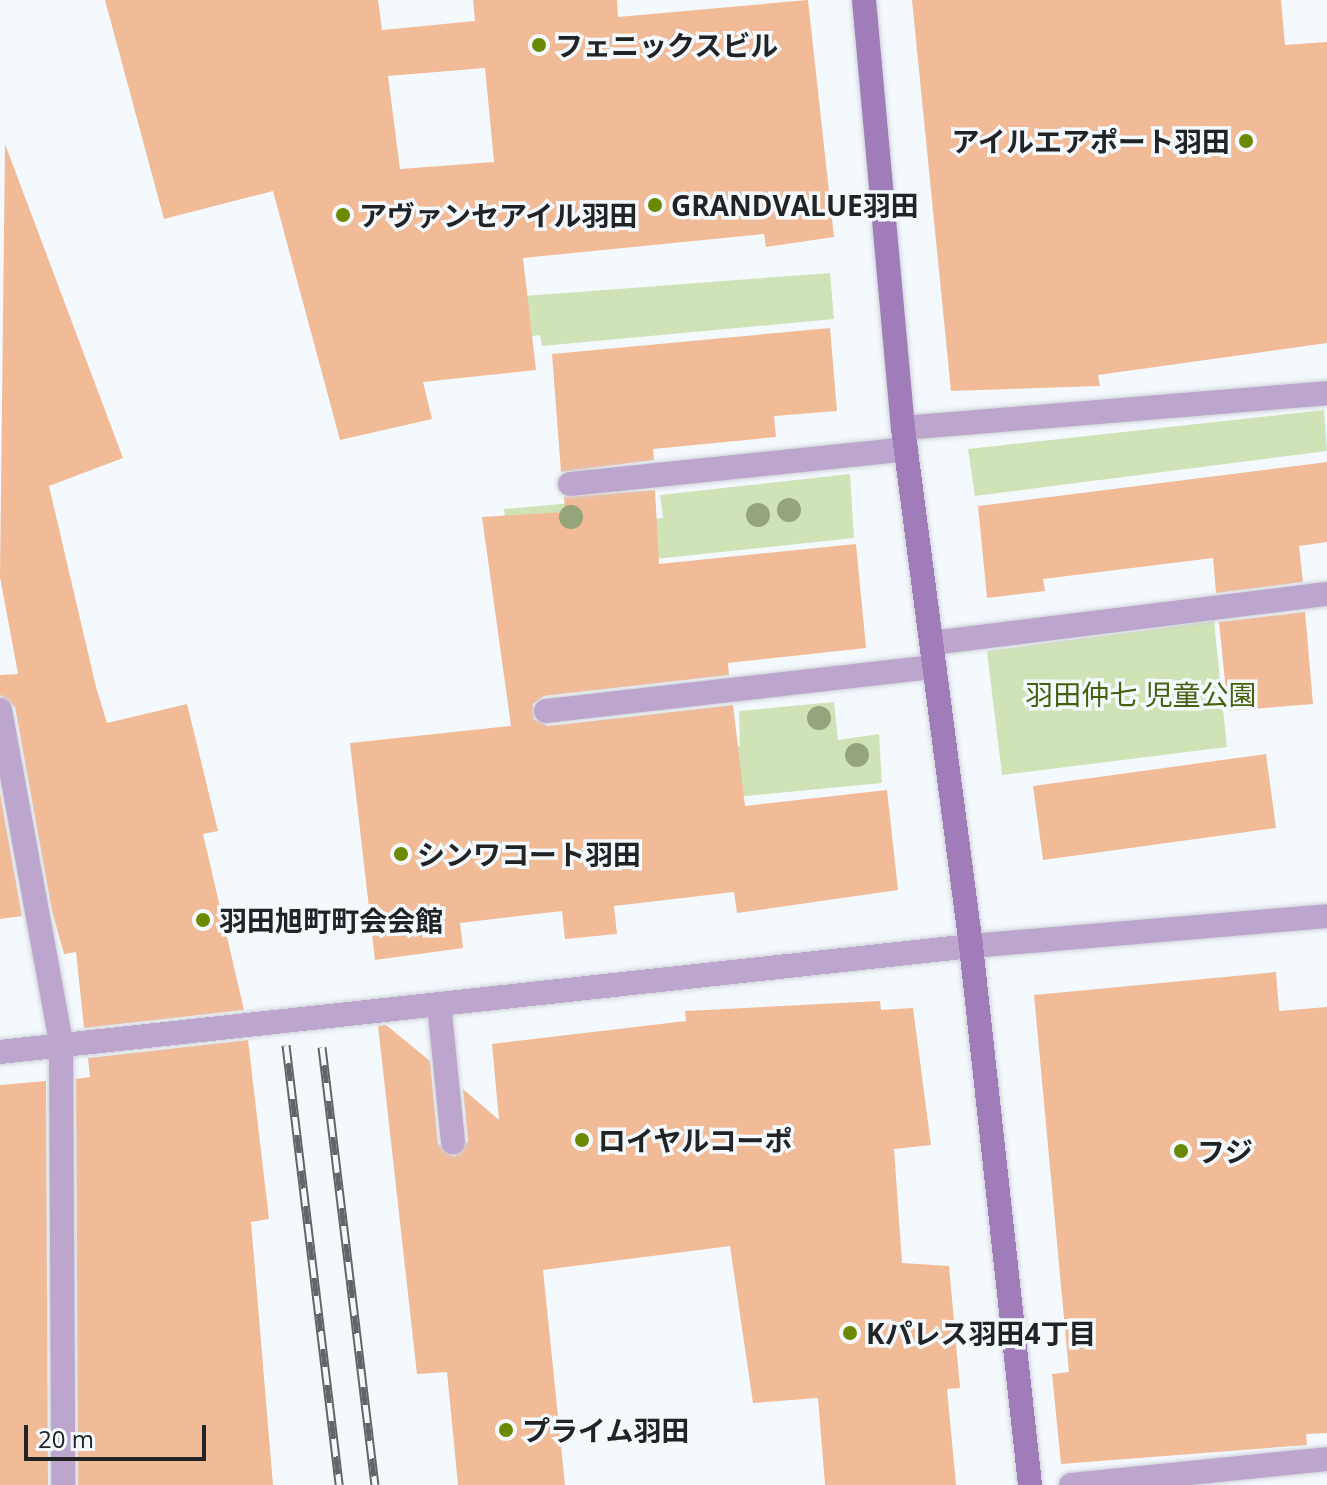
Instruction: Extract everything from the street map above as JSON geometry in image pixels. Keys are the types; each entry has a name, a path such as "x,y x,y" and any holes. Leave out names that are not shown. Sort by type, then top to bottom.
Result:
{"street":[{"path":"864,0 905,439 971,946 1030,1485"},
{"path":"570,484 905,439 1327,393"},
{"path":"546,711 1327,594"},
{"path":"0,710 2,738 61,1044 63,1485"},
{"path":"0,1052 971,946 1327,916"},
{"path":"439,1004 453,1142"},
{"path":"1071,1485 1327,1459"}],"green space":[{"path":"830,273 834,319 542,346 540,335 462,344 458,301"},
{"path":"1324,410 1327,451 975,496 968,449"},
{"path":"850,474 854,538 513,574 504,509 584,502 588,526 663,518 660,495"},
{"name":"羽田仲七 児童公園","path":"1214,621 1227,747 1002,775 987,651"},
{"path":"834,702 838,740 879,734 882,783 548,815 542,766 740,746 739,711"}],"building":[{"path":"105,0 378,0 382,30 475,21 473,0 617,0 618,17 808,0 834,237 766,247 764,234 523,258 536,370 423,382 432,419 340,440 273,191 164,219","holes":["485,68 494,162 400,169 388,76"]},
{"path":"912,0 1281,0 1285,45 1327,42 1327,343 1098,375 1100,386 951,391"},
{"path":"5,144 123,458 49,486 96,687 107,723 187,704 218,831 203,834 244,1010 84,1028 76,952 64,954 52,911 15,707 0,695 0,675 18,674 0,577"},
{"path":"830,328 837,411 774,416 776,437 653,449 654,460 561,472 552,354"},
{"path":"1327,462 1327,542 1299,546 1303,582 1216,593 1213,558 1043,579 1045,591 987,598 978,506"},
{"path":"655,490 659,564 856,544 866,648 728,663 729,675 544,696 533,704 534,719 548,726 733,705 745,806 887,790 898,890 737,913 734,892 614,906 617,934 565,939 562,911 460,923 463,948 375,960 350,743 511,726 482,517 565,512 564,497"},
{"path":"1305,612 1313,704 1228,711 1219,622"},
{"path":"1266,754 1276,828 1043,860 1033,786"},
{"path":"0,793 22,916 0,919"},
{"path":"1276,972 1279,1011 1327,1007 1327,1433 1306,1434 1307,1445 1061,1464 1052,1374 1069,1372 1034,995"},
{"path":"880,1001 881,1010 913,1008 931,1145 894,1149 902,1263 949,1266 960,1388 947,1389 956,1485 825,1485 818,1398 753,1403 730,1246 543,1270 565,1485 458,1485 447,1372 417,1374 378,1026 386,1025 430,1061 438,1144 454,1157 468,1141 463,1089 499,1120 492,1044 686,1021 685,1011"},
{"path":"248,1040 269,1219 251,1222 273,1485 78,1485 76,1079 90,1077 88,1058"},
{"path":"46,1081 48,1485 0,1485 0,1085"}],"railway":[{"path":"286,1045 339,1485"},
{"path":"322,1047 375,1485"}],"place":[{"name":"フェニックスビル","path":"539,45"},
{"name":"アイルエアポート羽田","path":"1246,141"},
{"name":"GRANDVALUE羽田","path":"655,205"},
{"name":"アヴァンセアイル羽田","path":"343,215"},
{"name":"シンワコート羽田","path":"401,854"},
{"name":"羽田旭町町会会館","path":"203,920"},
{"name":"ロイヤルコーポ","path":"582,1140"},
{"name":"フジ","path":"1181,1151"},
{"name":"Kパレス羽田4丁目","path":"850,1333"},
{"name":"プライム羽田","path":"506,1430"}]}
